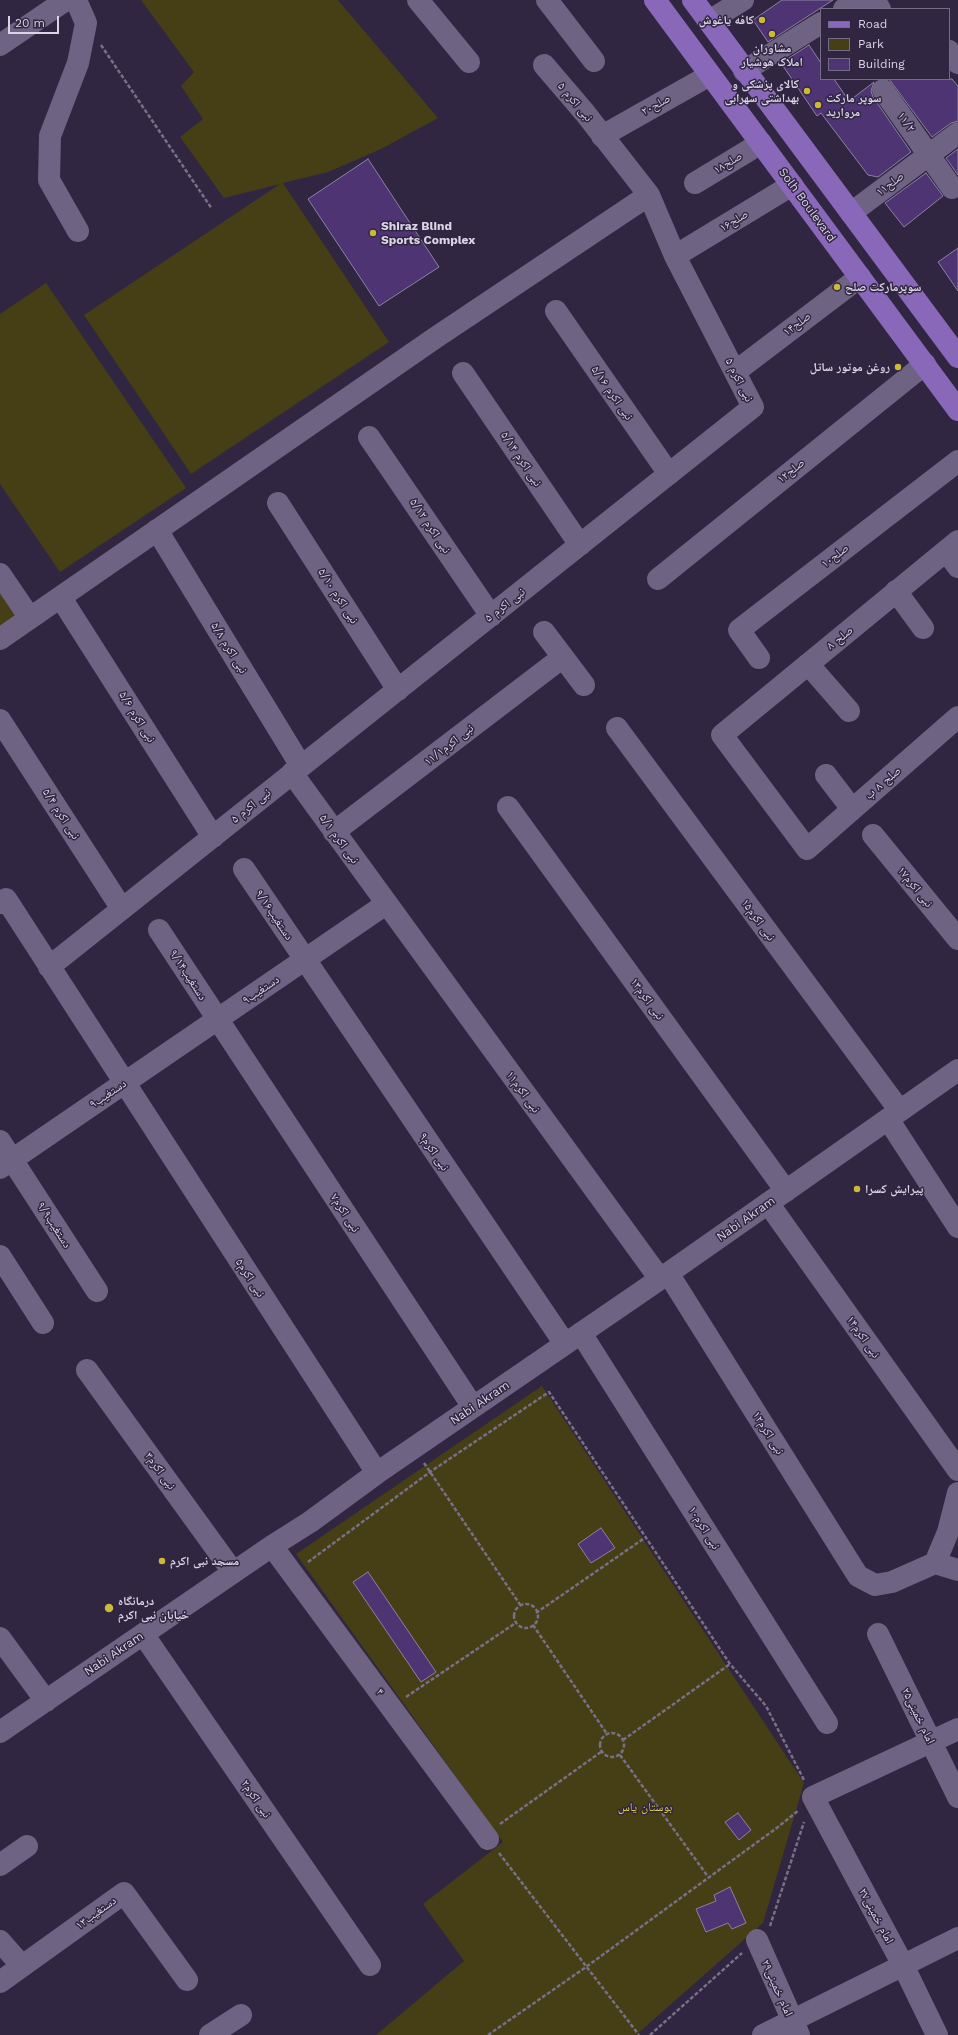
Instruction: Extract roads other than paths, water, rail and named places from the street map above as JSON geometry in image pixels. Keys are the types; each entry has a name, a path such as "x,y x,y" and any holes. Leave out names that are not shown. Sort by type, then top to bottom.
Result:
{"main road":[{"name":"Solh Boulevard","path":"655,0 958,410"},
{"path":"693,0 744,71 958,357"}],"street":[{"path":"0,45 66,0"},
{"path":"76,0 86,23 78,63 50,136 50,180 78,231"},
{"path":"418,0 469,62"},
{"path":"547,0 594,61"},
{"path":"709,22 743,0"},
{"path":"846,8 859,0"},
{"path":"744,71 820,24"},
{"path":"950,52 958,63"},
{"name":"نبی اکرم ۵","path":"49,967 753,407 675,256 649,195 585,113 544,65"},
{"name":"صلح۲۰","path":"602,136 710,75"},
{"name":"۱۱/۲","path":"883,90 952,188"},
{"name":"صلح۱۱","path":"851,213 958,133"},
{"name":"صلح۱۸","path":"695,183 761,143"},
{"name":"صلح۱۶","path":"675,256 792,185"},
{"path":"0,639 436,338 649,195"},
{"name":"صلح۱۴","path":"735,372 860,277"},
{"name":"نبی اکرم ۵/۱۶","path":"556,311 668,474"},
{"name":"صلح۱۲","path":"658,579 925,364"},
{"name":"نبی اکرم ۵/۱۴","path":"462,373 580,545"},
{"name":"نبی اکرم ۵/۱۲","path":"369,437 491,616"},
{"name":"صلح۱۰","path":"759,658 739,630 958,461"},
{"name":"نبی اکرم ۵/۱۰","path":"278,503 398,690"},
{"name":"نبی اکرم ۵/۸","path":"157,530 297,770"},
{"name":"۸ صلح","path":"807,849 722,735 896,591 954,553"},
{"path":"0,574 30,618"},
{"path":"896,591 923,628"},
{"name":"نبی اکرم ۵/۶","path":"61,598 213,837"},
{"path":"544,632 584,685"},
{"name":"نبی اکرم۱۱/۱","path":"334,832 563,657"},
{"path":"808,664 849,711"},
{"name":"صلح ۸ ب","path":"807,849 958,716"},
{"name":"نبی اکرم ۵/۴","path":"0,720 122,909"},
{"name":"نبی اکرم۱۵","path":"617,728 894,1115 958,1227"},
{"name":"نبی اکرم ۵/۱","path":"297,770 334,832 386,904"},
{"path":"826,775 852,810"},
{"name":"نبی اکرم۱۳","path":"508,808 786,1191"},
{"name":"نبی اکرم۱۷","path":"872,835 958,939"},
{"name":"دستغیب۹/۱۶","path":"244,869 304,960"},
{"path":"0,903 6,899 124,1083"},
{"path":"304,960 386,904"},
{"name":"نبی اکرم۱۱","path":"386,904 664,1276"},
{"name":"دستغیب۹/۱۴","path":"159,930 217,1019"},
{"name":"۹دستغیب","path":"217,1019 304,960"},
{"name":"نبی اکرم۹","path":"304,960 573,1339"},
{"name":"دستغیب۹","path":"6,1164 217,1019"},
{"name":"نبی اکرم۷","path":"217,1019 473,1408"},
{"name":"Nabi Akram","path":"0,1732 233,1572 310,1522 377,1473 664,1276 958,1070"},
{"name":"نبی اکرم۵","path":"124,1083 377,1473"},
{"name":"دستغیب۹/۹","path":"0,1141 6,1164 97,1291"},
{"name":"نبی اکرم۱۴","path":"768,1203 958,1470"},
{"path":"0,1256 43,1323"},
{"name":"نبی اکرم۱۲","path":"664,1276 858,1576 875,1586 892,1582 935,1563"},
{"name":"نبی اکرم۱۰","path":"573,1339 827,1723"},
{"name":"نبی اکرم۳","path":"87,1370 233,1572"},
{"path":"958,1493 952,1521 935,1563 958,1570"},
{"name":"۴","path":"272,1546 486,1837"},
{"name":"نبی اکرم۲","path":"143,1634 370,1964"},
{"name":"امام خمینی۲۵","path":"878,1634 958,1797"},
{"path":"0,1638 46,1701"},
{"path":"931,1743 958,1729"},
{"name":"امام خمینی۲۷","path":"931,1743 813,1797 903,1965 937,2035"},
{"path":"0,1865 27,1846"},
{"name":"دستغیب۱۳","path":"0,1982 124,1893 187,1980"},
{"path":"763,2035 795,2028 903,1965 958,1938"},
{"name":"امام خمینی۲۹","path":"756,1940 795,2028"},
{"path":"0,1941 22,1966"},
{"path":"210,2035 241,2015"}],"place":[{"name":"کافه یاغوش","path":"762,20"},
{"name":"مشاوران املاک هوشیار","path":"772,34"},
{"name":"کالای پزشکی و بهداشتی سهرابی","path":"807,91"},
{"name":"سوپر مارکت مروارید","path":"818,105"},
{"name":"Shiraz Blind Sports Complex","path":"373,233"},
{"name":"سوپرمارکت صلح","path":"837,287"},
{"name":"روغن موتور ساتل","path":"898,367"},
{"name":"پیرایش کسرا","path":"857,1189"},
{"name":"مسجد نبی اکرم","path":"162,1561"},
{"name":"درمانگاه خیابان نبی اکرم","path":"109,1608"}],"park label":[{"name":"بوستان یاس","path":"645,1807"}]}
